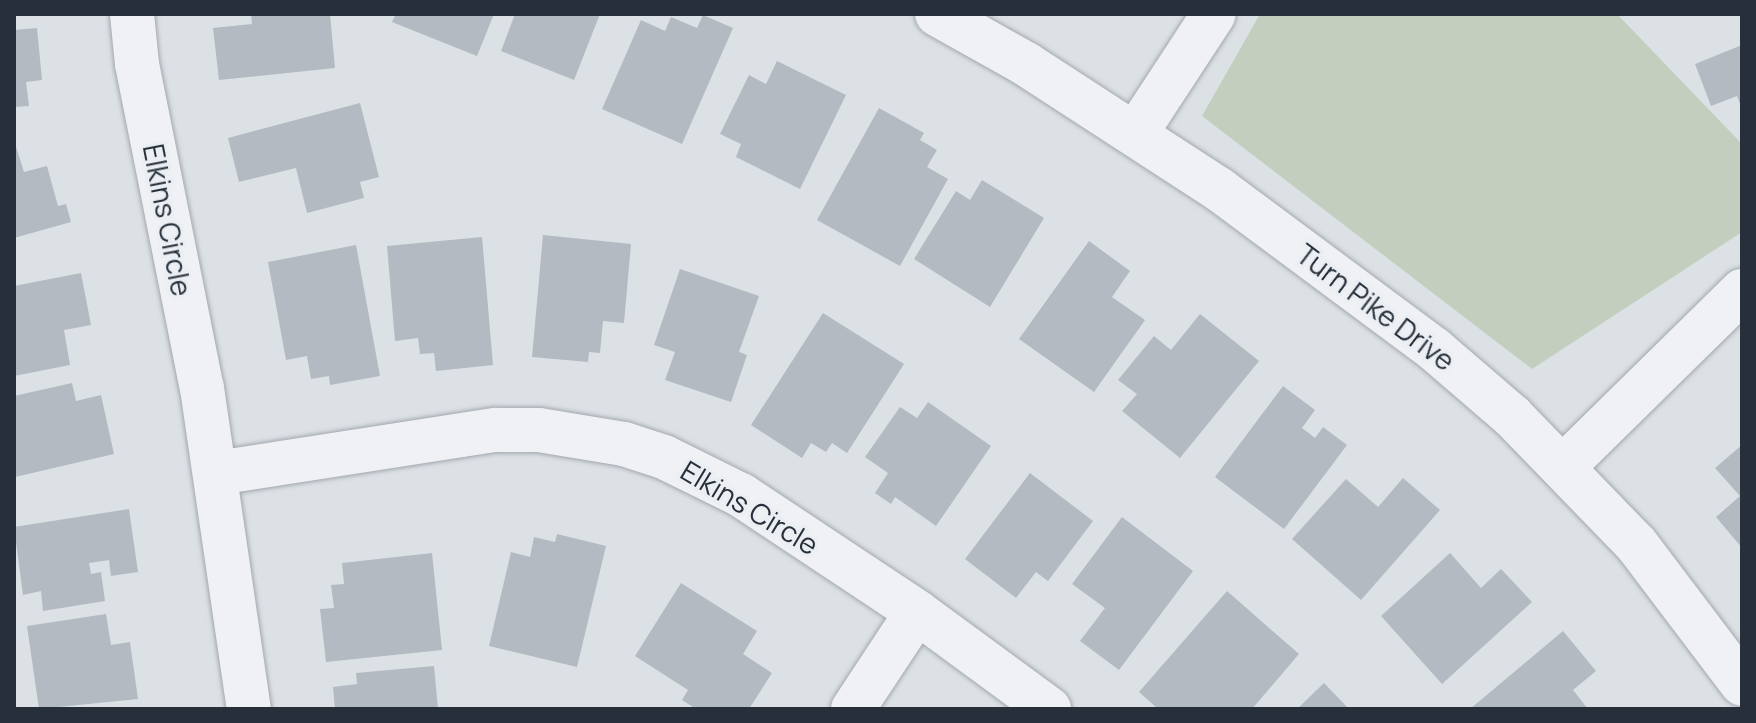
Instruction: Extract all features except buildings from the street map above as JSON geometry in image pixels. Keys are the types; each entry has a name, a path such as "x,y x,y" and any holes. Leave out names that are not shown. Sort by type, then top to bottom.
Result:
{"street":[{"name":"Elkins Circle","path":"132,14 137,64 217,473 249,709"},
{"name":"Turn Pike Drive","path":"937,14 1136,133 1434,349 1564,466 1637,545 1742,684"},
{"path":"1136,133 1214,14"},
{"path":"1564,466 1742,291"},
{"name":"Elkins Circle","path":"217,473 496,430 582,435 664,457 704,474 917,612 1049,709"},
{"path":"853,709 917,612"}],"green space":[{"path":"1260,14 1617,14 1742,144 1742,232 1532,369 1202,116"}]}
